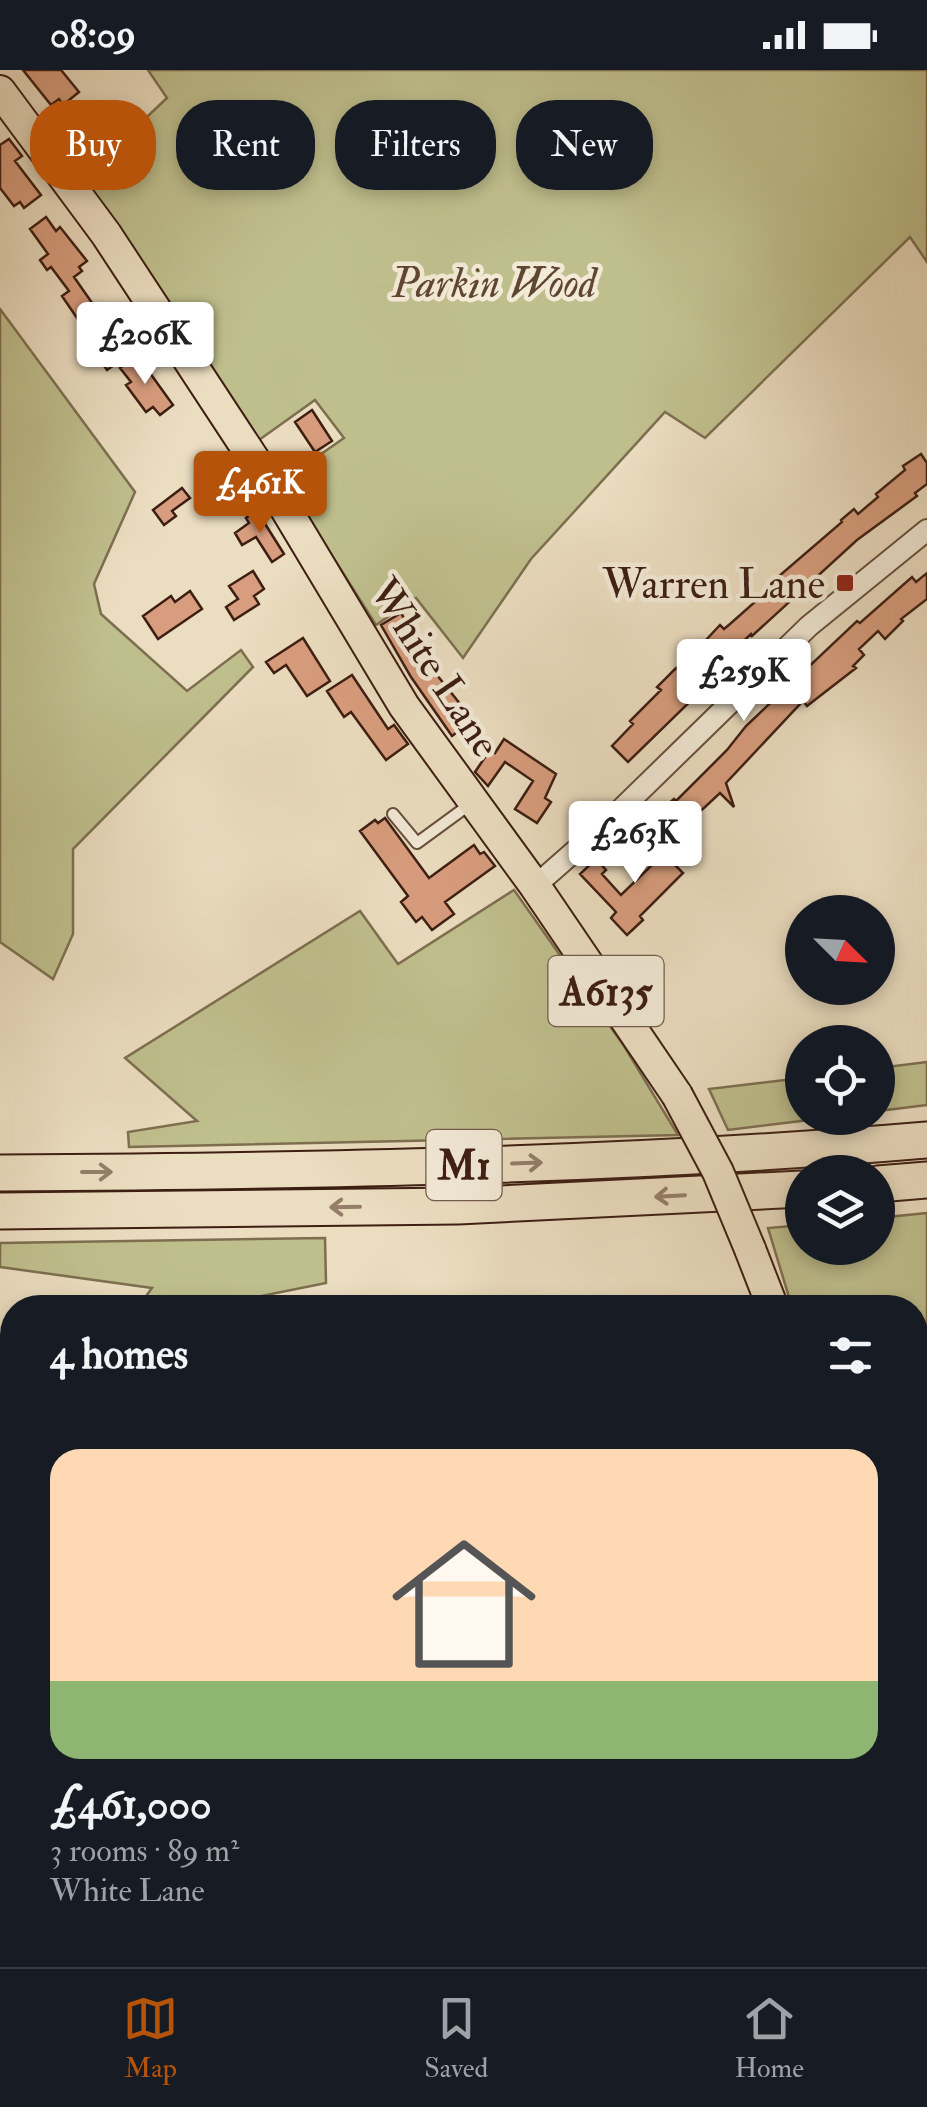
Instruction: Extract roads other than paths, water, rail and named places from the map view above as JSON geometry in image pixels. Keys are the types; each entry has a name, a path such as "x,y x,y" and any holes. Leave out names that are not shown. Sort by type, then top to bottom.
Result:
{"highway":[{"name":"M1","path":"0,1173 234,1172 510,1164 927,1140"},
{"path":"895,1183 927,1180"},
{"name":"M1","path":"0,1211 458,1206 785,1190"}],"main road":[{"name":"White Lane","path":"0,91 106,234 278,496 404,706 535,886 678,1095 718,1172 769,1295"}],"street":[{"path":"535,886 609,821 809,626 927,530"}],"lane":[{"path":"394,814 418,843 474,802"}],"place":[{"name":"Warren Lane","path":"845,583"}],"park label":[{"name":"Parkin Wood","path":"494,282"}]}
